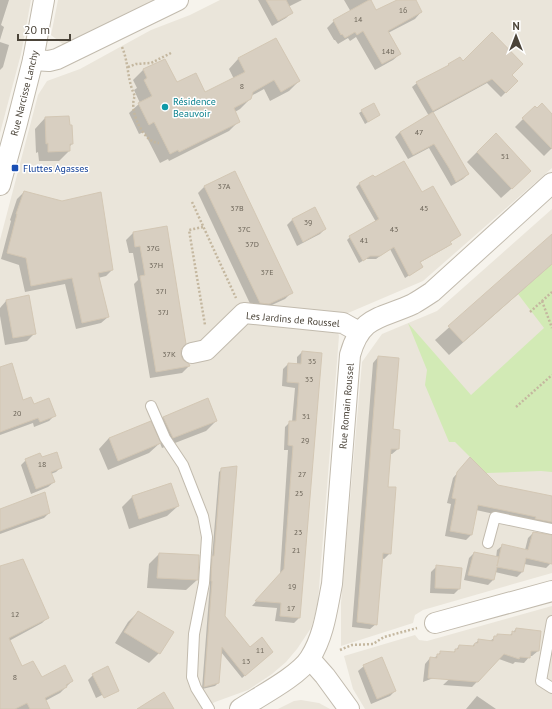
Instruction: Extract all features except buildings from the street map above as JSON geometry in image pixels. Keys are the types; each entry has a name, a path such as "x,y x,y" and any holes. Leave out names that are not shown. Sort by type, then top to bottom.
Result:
{"street":[{"name":"Rue Narcisse Lanchy","path":"0,185 33,60 44,0"},
{"path":"33,60 49,61 57,59 178,0"},
{"name":"Rue Romain Roussel","path":"310,659 326,619 332,584 350,355 354,342 368,323 414,303 432,292 552,184"},
{"name":"Les Jardins de Roussel","path":"200,350 244,313 343,323 360,332"},
{"path":"426,626 552,591"},
{"path":"240,709 295,674 310,659 325,676 349,709"}],"lane":[{"path":"151,406 165,438 183,465 203,516 207,537 204,583 194,634 192,677 196,688 209,709"},
{"path":"488,543 495,517 552,529"},
{"path":"552,621 541,681 552,688"}],"path":[{"path":"120,42 128,67 131,89 135,96 132,106 134,113 144,135 150,141 159,143"},
{"path":"128,67 136,64 151,63 171,53"},
{"path":"192,202 244,313"},
{"path":"200,350 189,230 203,227"},
{"path":"530,312 552,292"},
{"path":"542,301 552,328"},
{"path":"516,407 552,376"},
{"path":"340,650 352,645 373,644 384,638 426,626"}],"shaded area":[{"path":"0,0 31,0 21,54 0,133"},
{"path":"58,0 154,0 64,45 51,35"},
{"path":"220,0 552,0 552,168 423,281 334,319 339,336 318,601 311,628 286,662 272,674 248,690 215,702 203,709 0,709 0,240 38,95 47,81 80,69 151,30 190,15"},
{"path":"552,209 552,573 423,610 415,615 413,623 341,646 341,603 362,362 382,334 437,311"},
{"path":"552,606 552,709 365,709 353,689 344,656 415,635 419,640 427,641"},
{"path":"301,700 319,703 330,709 278,709 294,701"}],"green space":[{"path":"552,264 552,472 486,473 455,442 449,442 425,385 427,370 408,323 471,395 544,328 518,294"}],"place":[{"name":"Résidence Beauvoir","path":"165,107"},
{"name":"Fluttes Agasses","path":"15,168"}]}
